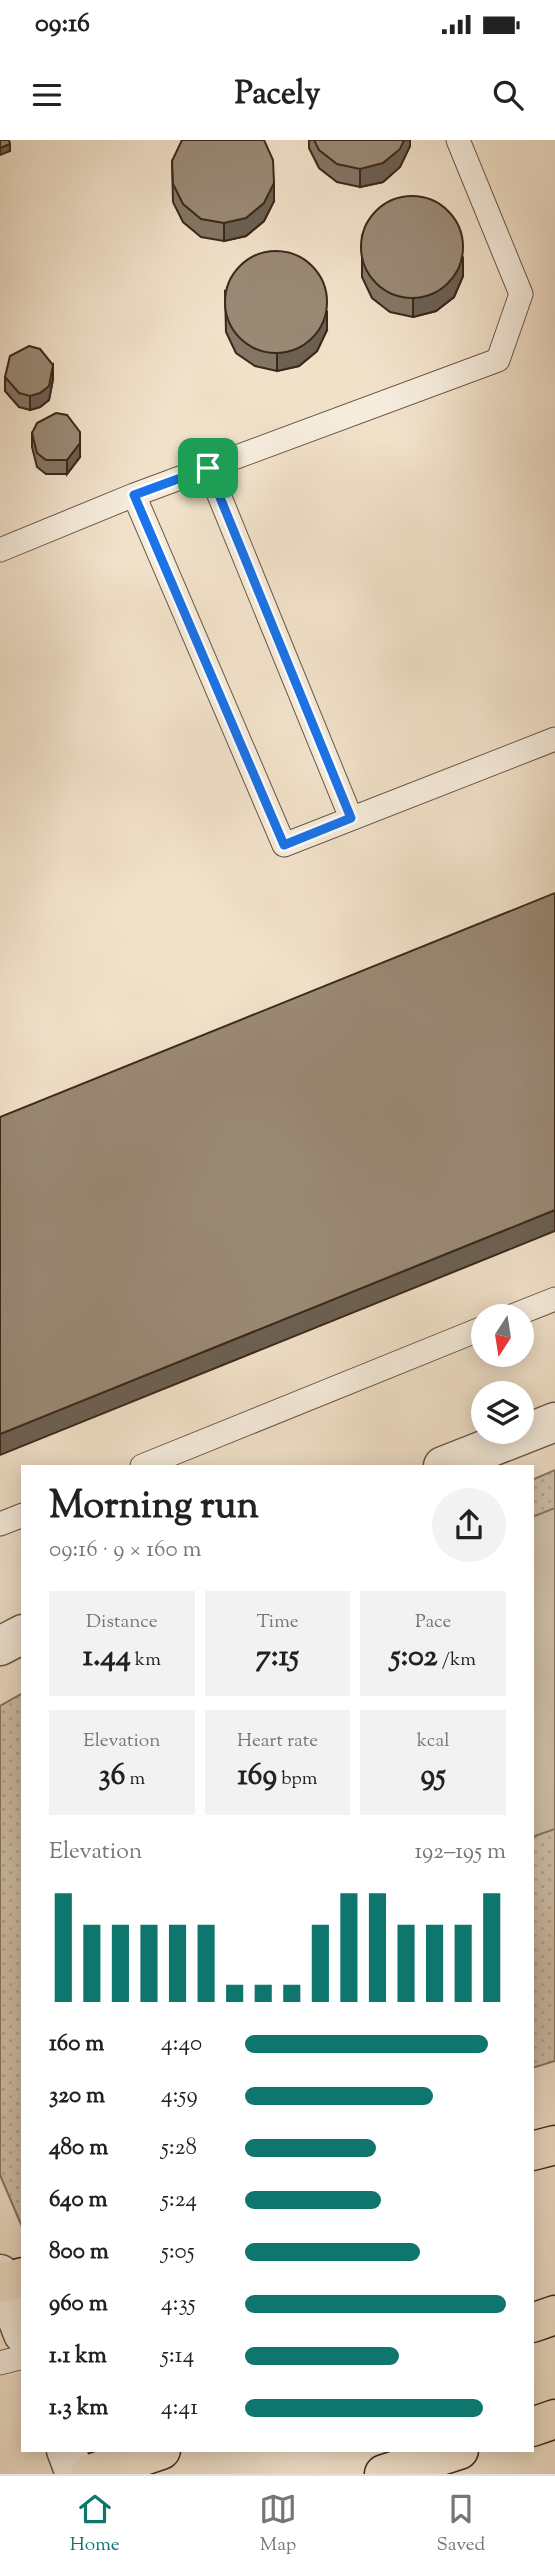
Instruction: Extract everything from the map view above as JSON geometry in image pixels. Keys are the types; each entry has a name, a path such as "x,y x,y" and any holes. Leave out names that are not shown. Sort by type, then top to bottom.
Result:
{"highway":[{"path":"534,2150 555,2145"},
{"path":"534,2322 555,2315"},
{"path":"534,2426 555,2419"},
{"path":"90,2474 155,2452"},
{"path":"384,2474 453,2452"}],"street":[{"path":"446,1465 555,1422"},
{"path":"0,1646 21,1635"},
{"path":"9,2278 21,2326"},
{"path":"67,2452 75,2474"}],"lane":[{"path":"0,550 134,495 498,360 521,293 457,140"},
{"path":"208,468 351,818"},
{"path":"134,495 284,845 555,739"},
{"path":"534,1307 555,1299"},
{"path":"144,1465 471,1333"},
{"path":"0,1524 21,1516"},
{"path":"0,2363 21,2358"}],"shaded area":[{"path":"555,1470 555,2061 534,2067 534,1479"},
{"path":"555,1508 555,1829 534,1836 534,1516"},
{"path":"21,1694 21,2224 0,2175 0,1706"}],"building":[{"path":"0,140 9,140 10,144 0,148"},
{"path":"182,140 264,140 273,160 274,183 264,203 246,218 224,223 201,219 183,204 173,184 172,161"},
{"path":"314,140 404,140 400,149 383,163 360,169 337,164 319,150"},
{"path":"412,196 431,200 448,211 459,228 463,247 459,266 448,283 431,294 412,298 393,294 376,283 365,266 361,247 365,228 376,211 393,200"},
{"path":"276,251 295,255 312,266 323,283 327,302 323,321 312,338 295,349 276,353 257,349 240,338 229,321 225,302 229,283 240,266 257,255"},
{"path":"29,346 40,349 53,365 49,386 30,396 19,393 5,377 10,356"},
{"path":"56,413 67,415 80,432 80,443 67,460 46,460 37,453 32,433 37,423"},
{"path":"555,893 555,1210 0,1434 0,1117"}],"route":[{"path":"208,468 351,818 284,845 134,495 208,468"}]}
